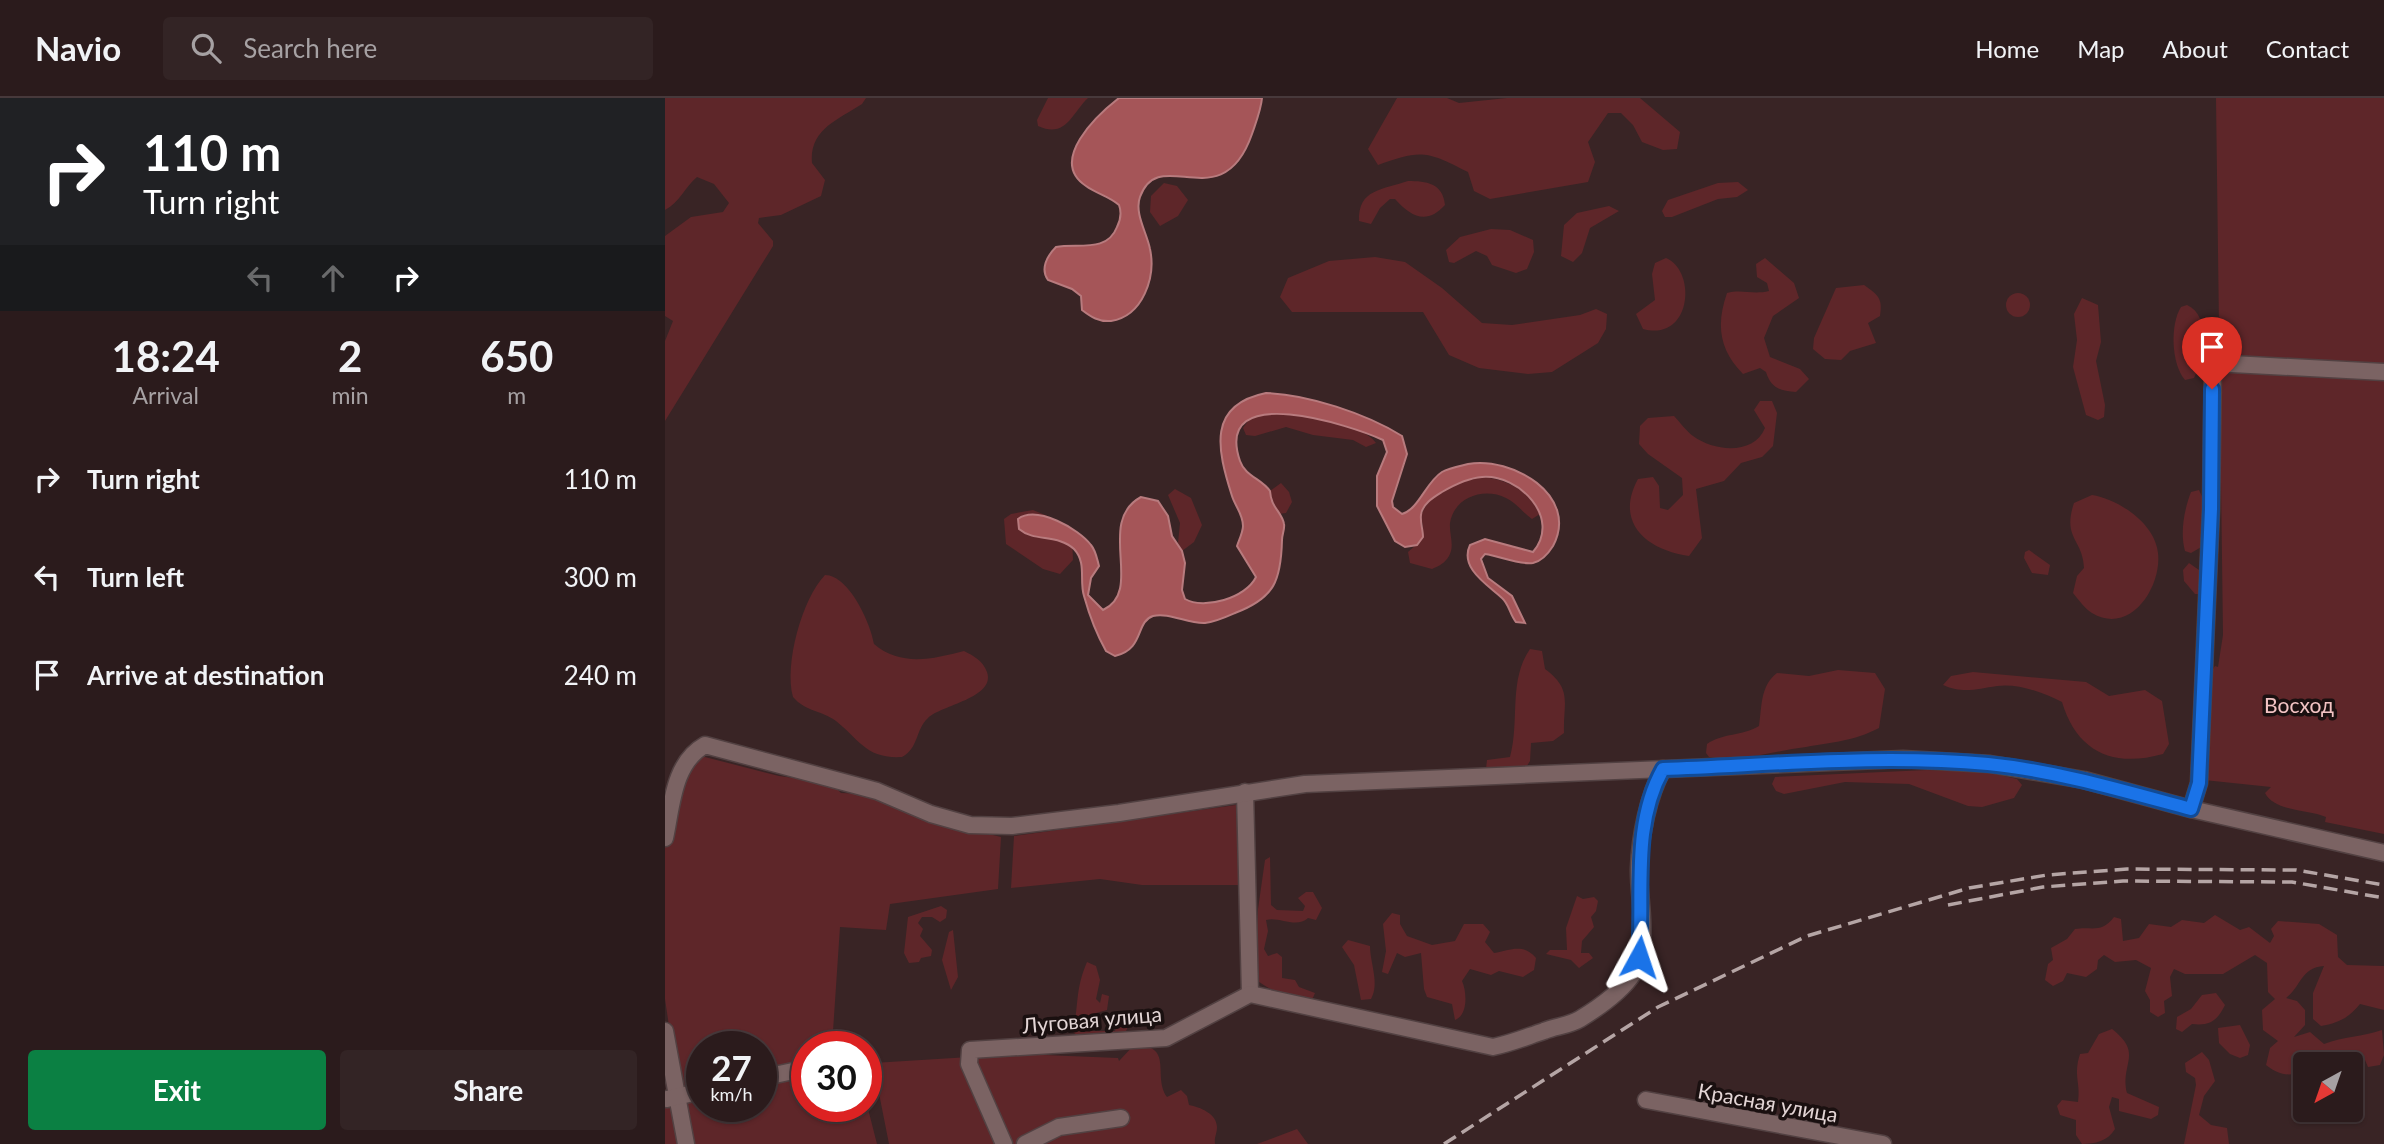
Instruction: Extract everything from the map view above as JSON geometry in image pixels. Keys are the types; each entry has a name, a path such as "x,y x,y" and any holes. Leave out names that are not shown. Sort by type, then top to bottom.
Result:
{"street":[{"path":"2191,809 2199,783 2211,509 2213,363 2384,372"},
{"path":"665,838 680,772 691,753 705,745 877,790 931,814 970,825 1043,824 1305,784 1903,759 1990,764 2084,780 2191,809 2384,853"},
{"path":"1245,792 1250,994 1493,1047 1522,1042 1546,1030 1579,1020 1616,993 1634,973 1639,957 1642,918 1639,867 1655,782 1663,769"},
{"name":"Луговая улица","path":"1004,1144 969,1064 970,1050 1166,1038 1250,994"},
{"path":"665,1031 670,1098 686,1144"},
{"name":"Красная улица","path":"1646,1100 1883,1144"},
{"path":"1025,1144 1059,1127 1121,1118"}],"green space":[{"path":"665,98 866,98 862,104 827,127 815,142 812,163 825,180 821,196 781,215 759,218 758,223 773,241 773,246 665,421 665,341 673,321 665,316 665,236 691,217 723,212 729,203 714,184 697,177 675,203 665,210"},
{"path":"1048,98 1088,98 1062,127 1048,129 1038,126 1037,120"},
{"path":"1397,98 1447,98 1459,103 1507,98 1640,98 1680,132 1677,149 1663,150 1642,142 1633,125 1621,113 1608,113 1588,142 1595,162 1588,182 1490,199 1474,191 1468,172 1433,156 1404,156 1378,165 1368,149"},
{"name":"Восход","path":"2216,98 2384,98 2384,834 2325,822 2326,817 2319,814 2276,804 2265,793 2271,787 2204,780 2209,675 2215,666 2218,667 2223,635"},
{"path":"1408,181 1433,185 1441,192 1445,205 1425,217 1413,214 1395,199 1390,199 1380,208 1371,224 1359,221 1363,203 1373,192"},
{"path":"1738,182 1748,190 1737,197 1718,199 1672,217 1665,217 1662,211 1668,200 1718,183"},
{"path":"1164,183 1177,186 1188,200 1178,216 1160,226 1150,212 1151,196"},
{"path":"1609,206 1619,211 1590,228 1582,253 1573,262 1561,256 1564,225 1577,213"},
{"path":"1491,229 1510,230 1533,240 1534,252 1527,269 1516,273 1492,265 1487,256 1476,251 1454,263 1449,262 1446,250 1460,237"},
{"path":"1375,257 1405,262 1442,288 1482,323 1512,325 1580,315 1596,309 1607,314 1606,329 1598,343 1552,372 1528,374 1479,368 1449,355 1423,312 1292,312 1280,297 1288,278 1329,261"},
{"path":"1666,258 1676,265 1682,276 1685,303 1680,316 1672,325 1659,330 1643,329 1636,314 1655,300 1652,274 1655,263"},
{"path":"1765,258 1794,283 1799,298 1773,316 1764,338 1770,357 1800,369 1809,379 1796,392 1777,388 1760,368 1743,374 1724,346 1721,316 1727,293 1769,291 1767,283 1757,277 1756,264"},
{"path":"1864,285 1876,294 1881,305 1880,316 1868,323 1876,343 1850,351 1841,360 1825,359 1813,349 1814,338 1836,288"},
{"path":"2018,293 2026,297 2030,305 2026,313 2018,317 2010,313 2006,305 2010,297"},
{"path":"2082,298 2098,305 2101,342 2096,361 2105,405 2104,417 2098,420 2086,415 2073,367 2077,340 2074,314"},
{"path":"2187,305 2200,318 2203,339 2194,378 2185,380 2177,364 2174,333 2177,314 2181,307"},
{"path":"1760,401 1772,401 1777,413 1773,446 1762,457 1741,463 1724,481 1696,489 1702,538 1689,556 1660,548 1648,541 1639,532 1630,509 1638,479 1653,477 1659,486 1660,508 1668,510 1683,495 1682,478 1648,454 1639,444 1640,426 1648,418 1674,416 1690,434 1702,441 1723,448 1743,447 1760,437 1765,428 1754,410"},
{"path":"1264,412 1307,416 1341,424 1357,429 1376,443 1366,447 1353,440 1313,435 1286,427 1255,436 1246,435 1243,428 1248,421"},
{"path":"1482,477 1500,480 1517,488 1531,499 1540,514 1532,519 1506,498 1497,495 1480,494 1471,497 1457,507 1453,514 1450,523 1452,548 1446,561 1432,569 1410,563 1408,552 1417,544 1423,527 1421,516 1425,507 1446,489"},
{"path":"1281,483 1289,492 1292,502 1286,513 1278,514 1272,506 1270,491"},
{"path":"1175,489 1191,498 1202,525 1194,542 1182,551 1178,543 1180,523 1168,495"},
{"path":"2199,490 2206,505 2203,546 2191,553 2185,551 2183,522 2191,492"},
{"path":"2092,495 2102,497 2134,514 2150,532 2158,553 2155,580 2149,593 2131,613 2119,618 2106,618 2092,613 2073,593 2077,576 2084,568 2070,524 2071,515 2074,503"},
{"path":"1033,510 1050,517 1072,537 1073,560 1060,574 1043,569 1006,544 1004,519 1011,514"},
{"path":"2029,550 2050,565 2048,575 2032,573 2024,558 2025,552"},
{"path":"2189,563 2199,570 2205,584 2200,594 2195,594 2184,581 2183,570"},
{"path":"825,575 834,577 850,592 864,613 874,644 884,651 895,656 917,659 964,651 981,662 987,672 988,681 976,695 928,718 911,749 902,757 880,755 864,747 836,721 803,706 793,697 791,667 797,633 809,600"},
{"path":"1530,649 1542,651 1545,669 1563,690 1564,733 1553,741 1531,743 1530,761 1523,772 1486,769 1487,760 1510,757 1519,674"},
{"path":"1838,670 1875,673 1885,689 1879,728 1861,736 1758,755 1721,758 1709,757 1706,753 1707,744 1713,740 1759,726 1767,684 1777,673 1809,676"},
{"path":"1973,672 2086,682 2109,696 2145,690 2162,701 2169,744 2163,754 2145,758 2113,757 2087,744 2077,733 2062,702 2048,695 2005,685 1964,690 1943,685 1951,676"},
{"path":"697,755 779,776 831,783 841,793 864,794 909,814 1001,837 998,889 890,904 886,930 840,927 833,1031 791,1031 791,1068 777,1072 777,1031 686,1031 686,1091 679,1093 665,999 665,843 686,773"},
{"path":"1927,770 1987,772 2017,779 2022,785 2014,798 1982,807 1968,806 1909,784 1845,782 1784,794 1776,791 1772,784 1775,777"},
{"path":"1236,805 1240,885 1142,885 1100,879 1011,888 1014,836"},
{"path":"1270,857 1271,905 1277,910 1303,911 1305,906 1298,898 1306,892 1313,892 1322,908 1316,920 1266,920 1268,931 1264,949 1268,956 1277,953 1282,957 1282,978 1295,980 1299,987 1315,993 1312,1000 1282,994 1255,979 1258,909 1265,860"},
{"path":"1577,896 1583,899 1594,897 1598,901 1596,911 1591,917 1594,927 1582,941 1581,953 1589,953 1593,958 1579,968 1571,960 1546,954 1550,950 1567,950 1566,928"},
{"path":"941,906 947,910 946,918 940,922 932,917 922,917 918,923 923,929 920,936 932,950 931,956 909,963 904,953 908,917"},
{"path":"1392,913 1400,915 1400,924 1407,936 1432,945 1455,941 1464,924 1483,924 1490,932 1485,942 1494,953 1526,950 1536,958 1534,970 1523,977 1499,971 1491,975 1470,969 1462,981 1465,991 1464,1008 1455,1020 1452,1004 1427,997 1421,953 1405,957 1397,953 1388,974 1382,972 1386,951 1383,924"},
{"path":"2215,915 2240,930 2249,927 2270,943 2274,936 2271,929 2278,921 2319,924 2337,935 2338,957 2347,965 2384,966 2384,1010 2360,1004 2343,1019 2321,1026 2313,1019 2313,993 2324,966 2310,970 2286,998 2297,1001 2305,1010 2305,1025 2294,1037 2310,1032 2324,1044 2382,1030 2384,1055 2380,1065 2368,1067 2363,1052 2293,1052 2293,1074 2280,1073 2266,1065 2270,1048 2278,1041 2263,1030 2262,1010 2275,999 2268,992 2267,963 2255,955 2223,974 2185,974 2174,969 2170,977 2172,996 2164,1001 2165,1013 2158,1017 2150,1012 2150,1000 2145,991 2151,968 2136,960 2115,962 2104,955 2098,960 2097,969 2086,977 2067,973 2063,981 2053,986 2045,980 2048,964 2053,960 2051,948 2067,939 2075,929 2105,926 2114,917 2121,919 2123,941 2139,938 2149,924 2171,927 2182,920 2204,923"},
{"path":"953,930 958,977 951,990 942,960 949,932"},
{"path":"1348,940 1370,946 1375,980 1371,999 1361,1000 1354,965 1342,947"},
{"path":"1087,962 1096,966 1100,980 1096,999 1100,1003 1102,994 1109,996 1107,1010 1096,1013 1093,1031 1115,1031 1118,1021 1123,1018 1129,1024 1124,1036 1078,1036 1073,1032 1079,989"},
{"path":"2216,993 2225,1005 2216,1019 2204,1024 2192,1024 2182,1032 2176,1029 2177,1017 2191,1009 2202,995"},
{"path":"2240,1025 2250,1045 2248,1055 2240,1058 2230,1054 2219,1043 2218,1028"},
{"path":"2112,1029 2122,1038 2129,1052 2127,1093 2159,1107 2158,1115 2151,1119 2119,1111 2119,1099 2112,1097 2109,1107 2115,1129 2101,1141 2082,1144 2076,1135 2076,1120 2060,1115 2057,1106 2062,1100 2078,1102 2077,1068 2080,1054 2088,1053 2099,1034"},
{"path":"1134,1045 1147,1046 1154,1050 1159,1056 1161,1080 1167,1097 1181,1090 1187,1096 1189,1105 1203,1109 1211,1115 1217,1127 1215,1144 889,1144 882,1109 882,1062 1019,1054 1118,1058 1119,1061"},
{"path":"2202,1052 2209,1060 2215,1081 2204,1096 2199,1115 2211,1125 2227,1128 2229,1144 2184,1144 2196,1085 2195,1078 2186,1072 2185,1063"},
{"path":"791,1076 791,1122 871,1122 877,1144 690,1144 681,1101 686,1100 686,1122 777,1122 777,1079"},
{"path":"675,1101 684,1144 665,1144 665,1103"},
{"path":"1297,1129 1308,1144 1257,1144"}],"shaded area":[{"path":"1119,98 1262,98 1252,134 1239,159 1225,173 1208,177 1161,176 1149,182 1140,197 1139,210 1150,249 1149,283 1145,294 1131,312 1122,318 1107,321 1082,310 1081,296 1072,289 1048,280 1045,267 1047,258 1056,247 1099,244 1112,235 1118,224 1121,213 1119,205 1086,186 1076,176 1072,164 1080,139 1099,115"},
{"path":"1266,393 1318,401 1372,420 1402,436 1407,454 1392,501 1393,507 1402,514 1413,507 1436,476 1451,468 1468,464 1503,466 1537,483 1549,496 1557,511 1559,528 1549,552 1533,563 1521,563 1485,554 1481,559 1488,578 1512,596 1525,623 1516,622 1504,600 1477,575 1468,561 1470,545 1485,539 1533,552 1541,539 1542,526 1539,513 1522,490 1496,478 1482,477 1456,484 1426,504 1421,515 1423,537 1417,545 1405,547 1395,541 1377,506 1377,476 1387,452 1383,440 1317,419 1290,414 1265,415 1246,421 1237,436 1242,466 1270,491 1272,502 1284,524 1280,566 1273,586 1259,601 1213,622 1199,623 1153,616 1147,619 1135,642 1125,653 1115,656 1106,651 1084,596 1082,566 1078,554 1061,541 1025,533 1019,529 1018,519 1026,515 1046,517 1068,526 1091,545 1099,566 1091,578 1088,595 1103,610 1115,601 1120,588 1120,539 1128,508 1141,497 1158,501 1168,516 1172,536 1182,551 1185,563 1182,590 1185,599 1203,603 1234,596 1256,577 1237,546 1243,522 1232,496 1223,462 1221,431 1225,418 1234,408 1247,399"}],"railway":[{"path":"1444,1144 1658,1007 1807,936 1969,888 2047,875 2127,869 2296,870 2384,885"},
{"path":"1948,905 2043,887 2123,881 2292,882 2384,898"}],"route":[{"path":"1639,957 1642,918 1639,867 1655,782 1663,769 1903,759 1990,764 2084,780 2191,809 2199,783 2211,509 2212,389"}]}
